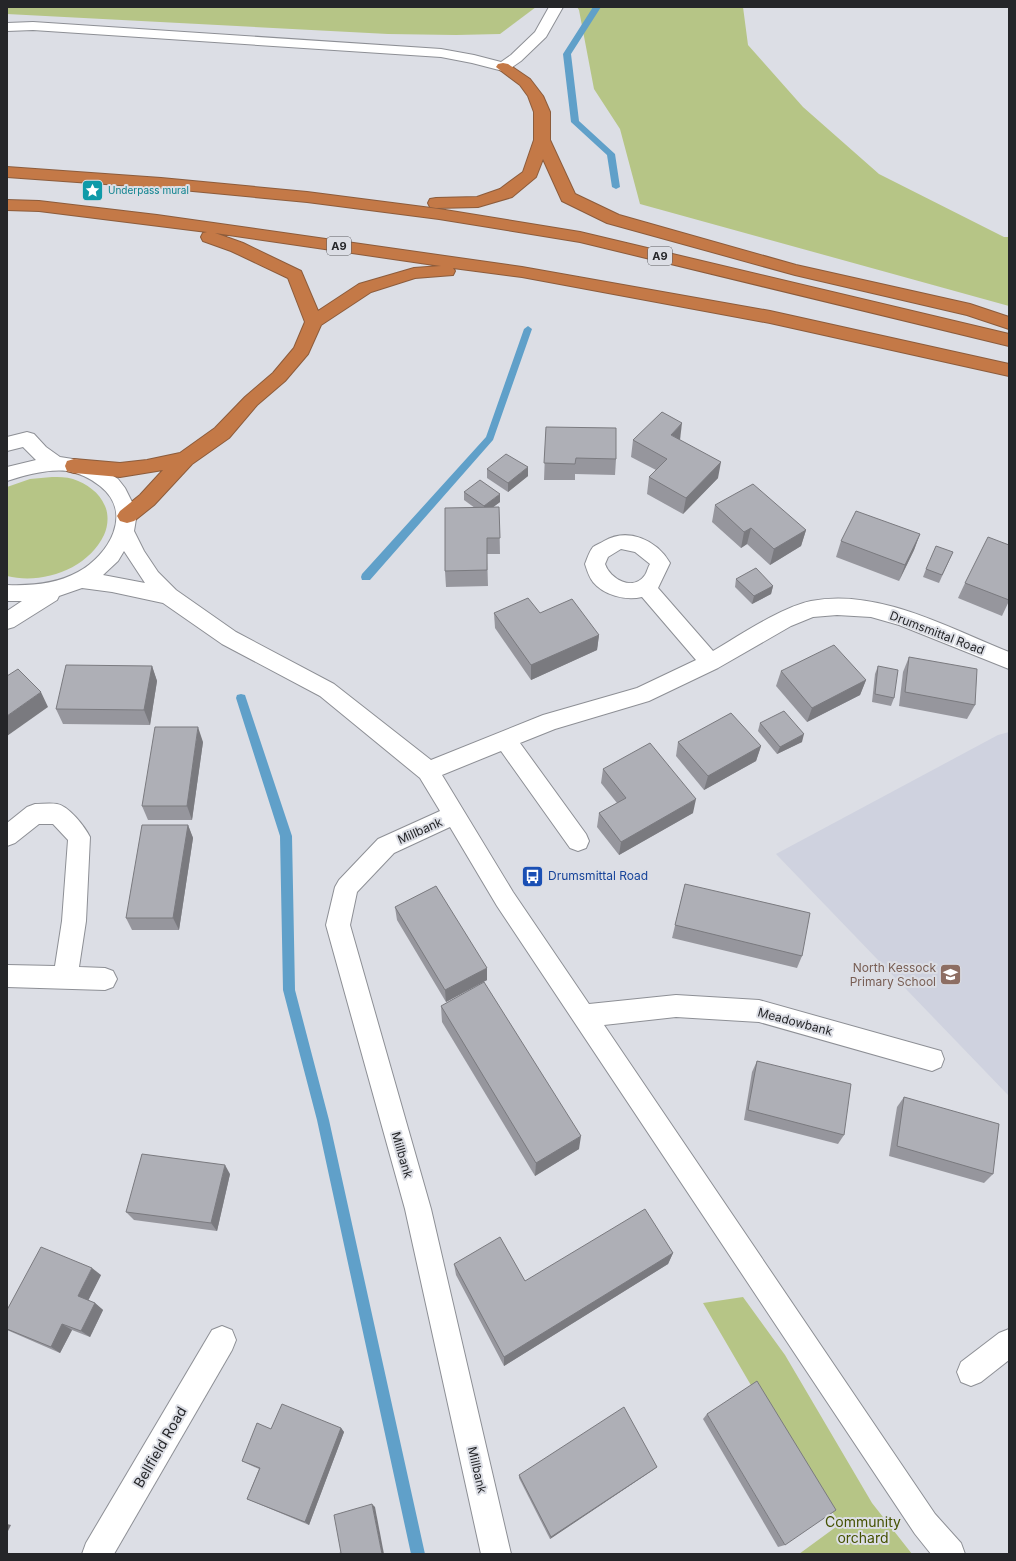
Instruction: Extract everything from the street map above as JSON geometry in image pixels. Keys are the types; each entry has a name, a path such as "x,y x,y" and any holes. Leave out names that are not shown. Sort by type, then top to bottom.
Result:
{"highway":[{"path":"503,67 525,82 535,96 542,112 542,140"},
{"name":"A9","path":"307,197 414,203 478,202 506,193 530,174 542,140"},
{"name":"A9","path":"542,140 568,197 614,219 795,270 970,310 1009,323"},
{"name":"A9","path":"7,172 161,183 307,197 439,214 580,237 1009,340"},
{"name":"A9","path":"7,205 39,206 157,220 522,272 770,317 1009,370"},
{"name":"A9","path":"157,220 237,247 295,275 314,322 365,288 414,273 464,270 522,272"},
{"path":"126,524 185,459 222,433 251,401 278,377 302,350 314,322"},
{"path":"65,465 120,470 147,467 185,459"}],"street":[{"path":"7,27 33,26 441,53 474,59 503,67 516,58 542,34 556,7"},
{"path":"7,444 27,439 39,452 65,465 95,473 112,484 122,499 126,524 136,555 151,577 168,596 229,638 327,690 428,771 454,816 506,899 925,1524 950,1554"},
{"path":"7,474 30,467 65,465"},
{"path":"7,621 58,589 80,580 100,566 116,550 126,524"},
{"path":"80,580 112,584 168,596"},
{"path":"645,587 710,662"},
{"path":"7,593 33,594 58,589"},
{"name":"Drumsmittal Road","path":"428,771 551,721 642,695 710,662 784,620 811,609 837,607 871,609 904,618 1009,661"},
{"path":"505,740 578,841"},
{"path":"7,836 35,814 58,814 79,837 74,921 65,977"},
{"name":"Millbank","path":"454,816 386,846 347,887 338,925 418,1209 496,1554"},
{"path":"7,976 105,979"},
{"name":"Meadowbank","path":"584,1016 676,1006 759,1011 932,1059"},
{"name":"Bellfield Road","path":"98,1554 222,1340"},
{"path":"971,1372 1009,1343"}],"shaded area":[{"name":"North Kessock Primary School","path":"1009,732 1009,1096 776,854 998,735"}],"green space":[{"path":"7,7 536,7 500,34 456,35 388,34 7,14"},
{"path":"577,7 743,7 748,45 803,107 879,174 1004,237 1009,237 1009,306 640,204 620,129 594,89 579,10"},
{"path":"65,477 73,479 88,486 96,493 105,506 107,513 107,524 104,535 97,547 87,557 63,572 35,578 7,576 7,487 30,479"},
{"name":"Community orchard","path":"743,1297 785,1355 872,1503 912,1554 799,1554 840,1524 752,1387 703,1303"}],"building":[{"path":"662,412 682,423 671,435 721,462 686,498 649,477 667,459 633,440"},
{"path":"546,427 616,428 616,459 576,458 575,464 544,463"},
{"path":"506,454 528,467 508,483 487,469"},
{"path":"480,480 500,494 484,506 464,492"},
{"path":"753,484 806,530 774,549 751,528 744,532 715,505"},
{"path":"499,507 500,538 487,538 487,570 445,571 445,508"},
{"path":"856,511 920,534 905,565 841,541"},
{"path":"988,537 1009,545 1009,600 965,583"},
{"path":"936,546 953,552 942,575 926,569"},
{"path":"756,568 773,586 754,596 736,579"},
{"path":"528,598 540,613 572,599 599,635 531,665 494,613"},
{"path":"834,645 866,680 812,708 781,671"},
{"path":"909,657 977,669 975,705 905,692"},
{"path":"66,665 152,666 144,710 56,709"},
{"path":"878,666 898,670 894,698 875,694"},
{"path":"18,669 41,692 7,716 7,676"},
{"path":"784,711 804,734 780,747 760,723"},
{"path":"731,713 761,746 708,776 678,742"},
{"path":"155,727 198,727 187,806 142,806"},
{"path":"650,743 696,799 621,842 599,813 626,798 603,769"},
{"path":"142,825 188,825 173,918 126,918"},
{"path":"685,884 810,913 802,956 675,925"},
{"path":"436,886 487,968 445,990 395,907"},
{"path":"484,982 581,1136 536,1163 441,1006"},
{"path":"757,1061 851,1084 844,1135 748,1110"},
{"path":"904,1097 999,1124 993,1174 897,1146"},
{"path":"142,1154 225,1165 211,1223 126,1212"},
{"path":"645,1209 673,1253 504,1357 454,1264 500,1237 525,1281"},
{"path":"41,1247 92,1268 78,1296 95,1303 81,1331 62,1324 51,1347 7,1329 7,1310"},
{"path":"757,1381 836,1510 785,1545 707,1414"},
{"path":"282,1404 341,1428 305,1522 247,1499 260,1468 242,1461 257,1423 271,1429"},
{"path":"624,1407 657,1467 551,1537 519,1475"},
{"path":"372,1504 382,1554 337,1554 341,1553 334,1515"}],"waterway":[{"path":"597,7 567,54 575,122 611,154 616,187"},
{"path":"366,577 490,438 528,329"},
{"path":"241,698 286,836 289,990 323,1120 418,1554"}],"place":[{"name":"Underpass mural","path":"93,190"},
{"name":"Drumsmittal Road","path":"532,876"},
{"name":"North Kessock Primary School","path":"951,975"}]}
